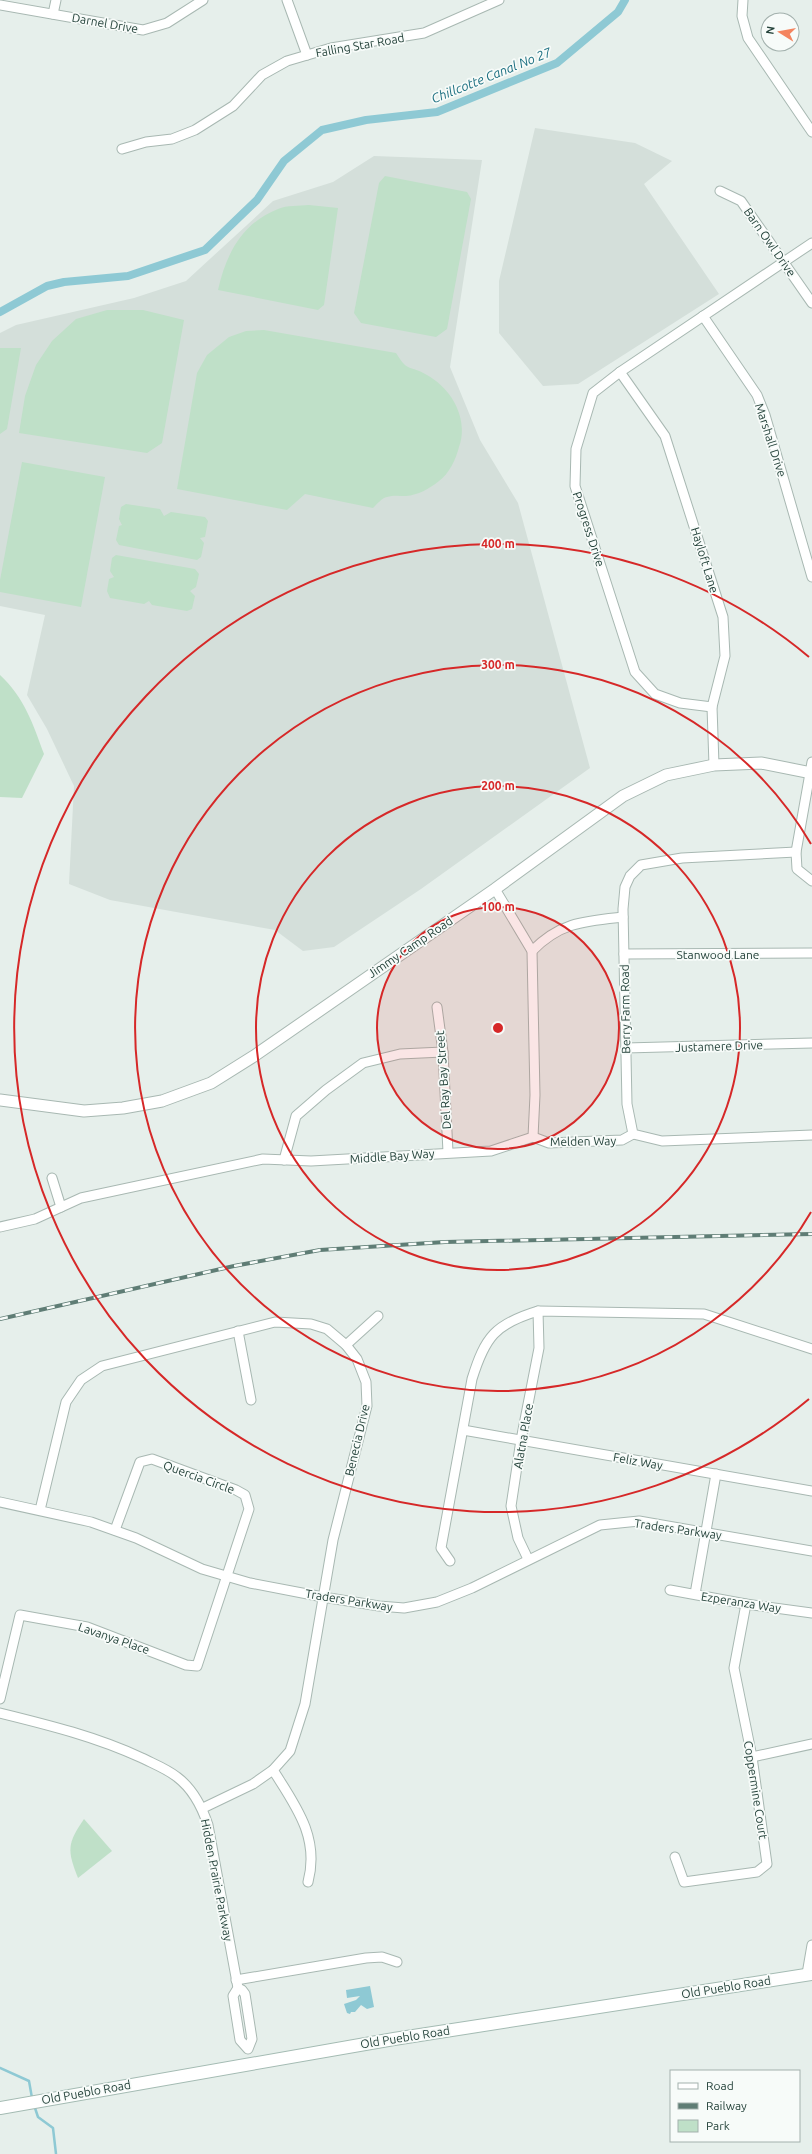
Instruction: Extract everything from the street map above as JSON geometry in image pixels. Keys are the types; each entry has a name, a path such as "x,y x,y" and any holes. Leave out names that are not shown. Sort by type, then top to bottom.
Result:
{"main road":[{"name":"Old Pueblo Road","path":"0,2108 249,2063 810,1974"}],"street":[{"path":"53,14 56,0"},
{"name":"Darnel Drive","path":"0,5 143,30 166,23 202,0"},
{"path":"287,0 307,55"},
{"name":"Falling Star Road","path":"122,149 146,142 172,139 195,130 233,106 262,75 287,61 331,48 424,33 499,0"},
{"path":"743,0 742,16 748,38 812,132"},
{"name":"Barn Owl Drive","path":"720,191 741,201 812,303"},
{"name":"Progress Drive","path":"712,707 680,703 655,694 635,672 575,486 576,448 593,393 620,372 812,243"},
{"name":"Marshall Drive","path":"703,316 757,395 765,415 812,577"},
{"name":"Hayloft Lane","path":"620,372 665,436 723,617 725,656 712,707 714,764"},
{"name":"Jimmy Camp Road","path":"0,1100 84,1110 123,1108 162,1101 211,1083 254,1056 495,889 623,796 666,775 714,764 761,763 811,769"},
{"path":"811,769 796,852 797,869 812,881"},
{"name":"Berry Farm Road","path":"633,1134 628,1104 623,917 625,887 630,876 641,866 682,858 796,852"},
{"path":"495,889 532,951 536,1095 533,1137"},
{"path":"532,951 544,938 577,922 623,917"},
{"name":"Stanwood Lane","path":"624,954 812,953"},
{"name":"Del Ray Bay Street","path":"437,1007 443,1052 448,1152"},
{"name":"Justamere Drive","path":"626,1048 812,1043"},
{"path":"284,1160 296,1116 326,1090 363,1063 400,1054 443,1052"},
{"path":"633,1134 662,1141 812,1135"},
{"name":"Melden Way","path":"533,1137 548,1143 622,1140 633,1134"},
{"name":"Middle Bay Way","path":"0,1227 35,1219 81,1198 263,1159 311,1161 448,1152 491,1151 533,1137"},
{"path":"52,1178 61,1207"},
{"path":"450,1561 441,1548 472,1379 480,1352 495,1331 517,1317 538,1311 704,1314 812,1349"},
{"name":"Alatna Place","path":"528,1559 518,1538 511,1506 521,1440 539,1348 538,1311"},
{"path":"346,1345 378,1316"},
{"name":"Benecia Drive","path":"40,1510 66,1402 81,1380 102,1366 275,1322 311,1324 327,1330 346,1345 357,1359 366,1382 367,1406 333,1540 305,1704 290,1751 273,1770 253,1784 203,1808"},
{"path":"238,1331 251,1400"},
{"name":"Feliz Way","path":"463,1430 812,1491"},
{"name":"Quercia Circle","path":"115,1530 140,1462 152,1459 236,1490 245,1496 249,1509 228,1576"},
{"path":"695,1594 716,1474"},
{"name":"Traders Parkway","path":"0,1502 91,1522 136,1538 202,1569 250,1583 323,1597 379,1606 404,1608 437,1602 472,1588 528,1559 600,1525 639,1521 812,1551"},
{"name":"Lavanya Place","path":"0,1699 20,1615 50,1619 87,1627 186,1665 197,1666 228,1576"},
{"name":"Ezperanza Way","path":"670,1590 746,1604 812,1612"},
{"name":"Coppermine Court","path":"675,1857 684,1882 758,1872 767,1864 752,1757 734,1668 746,1604"},
{"name":"Hidden Prairie Parkway","path":"0,1713 112,1744 160,1767 178,1778 203,1808 211,1836 237,1984 245,1994 252,2039 248,2049 249,2063"},
{"path":"752,1757 812,1744"},
{"path":"273,1770 293,1800 306,1827 312,1866 308,1882"},
{"path":"810,1974 812,1945"},
{"path":"237,1984 366,1958 382,1957 397,1962"}],"shaded area":[{"path":"535,128 635,143 672,161 644,184 719,294 578,384 543,386 499,333 499,281"},
{"path":"374,156 482,160 450,367 480,440 518,503 590,768 421,889 334,947 303,951 275,930 110,900 69,884 74,786 47,729 27,695 45,615 0,606 0,333 16,325 134,298 186,281 273,201 333,182"}],"green space":[{"path":"385,176 467,192 471,199 447,329 436,337 361,323 354,313 379,183"},
{"path":"309,205 338,208 324,305 318,310 218,290 221,277 231,252 245,231 265,215 282,208 289,206"},
{"path":"107,310 143,310 184,320 162,443 147,453 19,433 25,396 36,365 52,341 76,319"},
{"path":"264,330 396,353 404,364 436,381 451,397 460,416 462,426 462,436 458,452 452,466 443,478 423,491 415,494 385,498 373,508 305,494 287,510 177,489 197,373 207,355 229,337 246,331"},
{"path":"0,348 21,348 7,429 0,434"},
{"path":"22,462 105,477 81,607 0,592 0,580"},
{"path":"126,504 160,509 164,516 171,512 205,517 208,521 205,537 200,538 204,543 201,557 197,560 119,545 116,540 119,526 122,525 119,519 121,507"},
{"path":"116,555 195,569 199,574 196,587 190,591 195,596 192,609 187,611 152,605 149,601 144,604 110,598 107,591 109,579 114,577 110,571 112,558"},
{"path":"0,675 22,702 32,722 44,754 22,798 0,797"},
{"path":"84,1819 112,1851 78,1878 72,1860 70,1847 74,1835"}],"water":[{"path":"370,1986 374,2007 367,2009 361,2005 355,2012 351,2012 350,2014 347,2013 344,2004 356,2000 360,1996 347,1998 346,1990"}],"waterway":[{"name":"Chillcotte Canal No 27","path":"0,312 47,286 64,282 128,276 205,250 257,200 284,161 322,130 366,120 437,112 557,63 618,12 625,0"},
{"path":"0,2068 29,2081 32,2098"},
{"path":"34,2105 38,2117 53,2128 56,2154"}],"railway":[{"path":"0,1319 234,1266 320,1250 445,1242 812,1234"}]}
